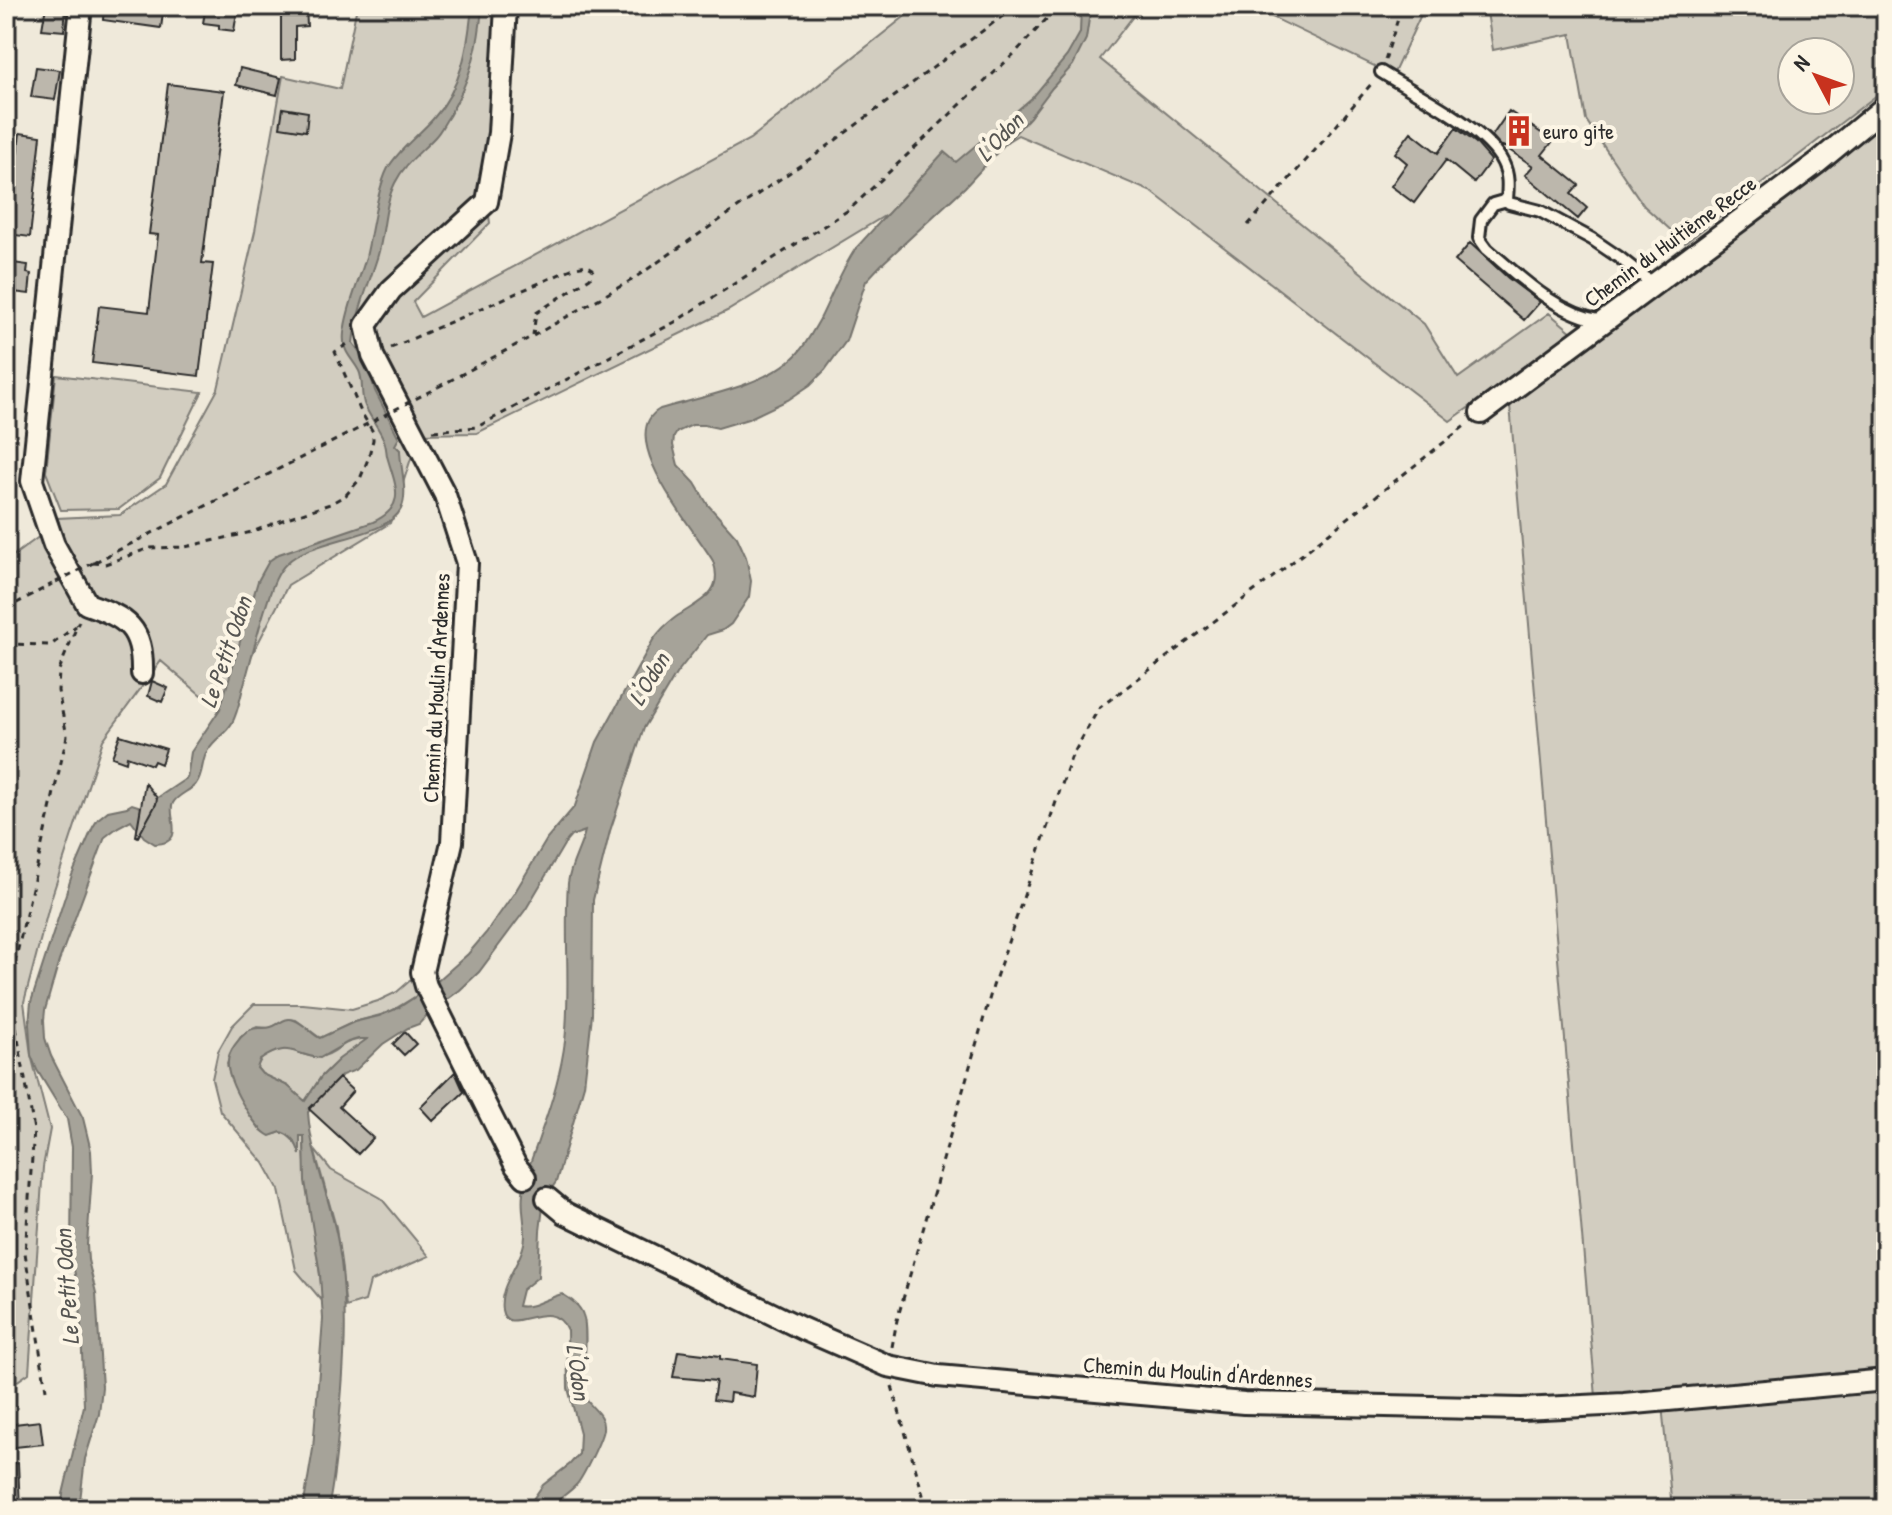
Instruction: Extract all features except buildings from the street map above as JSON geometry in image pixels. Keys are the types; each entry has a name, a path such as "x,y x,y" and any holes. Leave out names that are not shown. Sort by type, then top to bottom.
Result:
{"street":[{"path":"81,6 32,481 54,545 87,604 114,613 133,630 143,651 142,673"},
{"name":"Chemin du Moulin d'Ardennes","path":"506,6 499,133 487,202 391,290 366,325 373,356 445,495 467,563 452,842 422,972 437,1009 516,1166 525,1177"},
{"name":"Chemin du Huitième Recce","path":"1481,413 1817,163 1886,106"},
{"name":"Chemin du Moulin d'Ardennes","path":"547,1198 565,1213 803,1329 888,1366 938,1376 1244,1403 1522,1409 1624,1404 1886,1380"}],"lane":[{"path":"1381,72 1478,132 1503,162 1509,180 1507,200"},
{"path":"1507,200 1540,211 1592,239 1645,278 1657,282"},
{"path":"1507,200 1488,209 1481,220 1479,238 1496,256 1561,307 1579,316 1602,321"}],"path":[{"path":"6,609 438,387 630,281 817,154 1016,6"},
{"path":"413,433 477,427 675,322 850,209 1015,53 1056,6"},
{"path":"1248,225 1381,72 1402,6"},
{"path":"373,356 576,267 586,265 593,269 590,278 536,313 533,336"},
{"path":"93,563 105,564 150,548 185,547 252,532 330,504 346,495 360,479 373,432 335,352 340,348"},
{"path":"927,1509 894,1399 888,1366 897,1320 993,986 1071,758 1099,708 1281,571 1481,413"},
{"path":"46,1390 25,1253 34,1130 9,988 67,736 58,691 59,670 87,604"},
{"path":"6,644 51,645 78,625"}],"shaded area":[{"path":"357,6 506,6 487,202 490,223 413,302 421,317 750,139 918,6 1141,6 1100,59 1424,324 1458,378 1549,313 1573,333 1450,421 1152,192 1018,135 729,310 477,433 419,434 390,523 288,585 222,713 161,661 103,740 51,899 24,1002 31,1055 50,1129 43,1167 29,1373 6,1389 6,561 59,522 57,518 120,515 166,484 218,389 255,231 283,76 340,89"},
{"path":"1249,6 1425,6 1393,75"},
{"path":"1486,6 1886,6 1886,88 1856,111 1856,36 1776,36 1776,116 1850,116 1685,243 1644,206 1586,120 1571,34 1493,50"},
{"path":"1886,116 1886,1509 1672,1509 1661,1394 1596,1397 1510,405"},
{"path":"56,375 202,392 160,478 119,509 61,510 46,472"},
{"path":"413,978 418,995 388,1013 354,1022 320,1038 296,1020 289,1019 270,1028 257,1027 242,1035 227,1064 230,1076 259,1128 269,1134 284,1133 300,1151 300,1135 304,1135 306,1178 323,1302 296,1270 279,1190 264,1163 220,1111 212,1079 218,1051 232,1026 254,1004 303,1004 352,1009 397,992"},
{"path":"369,1038 321,1077 305,1102 288,1086 262,1074 257,1068 263,1058 278,1051 291,1050 309,1056 323,1056 350,1042"},
{"path":"314,1149 331,1170 381,1198 429,1256 370,1282 365,1301 346,1307 336,1227"}],"water":[{"path":"472,6 482,6 479,36 468,76 439,132 408,164 395,183 353,343 367,362 375,391 399,438 395,445 400,450 404,480 401,509 381,526 298,555 279,572 263,616 234,719 208,750 196,784 173,803 171,839 155,844 144,837 131,820 105,837 59,961 45,1010 45,1038 83,1118 91,1151 87,1245 96,1293 102,1387 99,1414 85,1459 79,1509 62,1509 84,1406 80,1300 71,1254 72,1147 67,1119 31,1055 31,1002 72,875 98,819 108,811 132,804 150,815 157,798 187,778 191,752 220,709 258,581 269,561 279,554 373,522 384,516 395,502 395,485 385,442 365,406 360,375 344,345 344,333 366,257 384,177 398,155 433,119 451,94 466,51"},
{"name":"L'Odon","path":"1081,6 1091,6 1086,39 1073,65 965,187 866,281 846,341 810,385 788,400 748,419 718,428 692,425 677,432 674,437 678,465 737,537 746,557 751,581 749,597 731,624 707,635 676,674 644,728 610,831 593,900 592,1015 584,1085 556,1182 544,1199 538,1277 522,1290 518,1306 534,1305 562,1294 582,1311 585,1342 582,1389 603,1423 602,1434 588,1466 577,1484 550,1509 526,1509 543,1485 579,1454 580,1433 568,1388 567,1330 560,1320 551,1315 512,1321 506,1318 502,1310 507,1282 524,1246 524,1186 552,1101 563,1053 567,1021 568,883 585,831 571,836 565,843 526,909 479,972 419,1024 383,1044 356,1070 342,1075 308,1112 313,1146 339,1248 345,1330 337,1449 328,1509 303,1509 313,1449 323,1319 320,1274 305,1181 304,1136 300,1136 300,1155 289,1136 281,1132 270,1136 256,1124 231,1080 228,1062 232,1049 251,1029 271,1027 288,1019 298,1021 320,1038 354,1022 398,1008 433,985 486,933 547,839 575,806 597,742 653,640 669,622 707,596 715,582 713,561 662,484 651,461 646,440 648,422 660,409 751,382 784,365 796,355 820,319 856,248 944,152 956,162 1033,97 1067,56 1080,33","holes":["367,1039 339,1059 321,1077 305,1101 288,1086 262,1074 257,1068 260,1060 278,1051 290,1050 320,1058 348,1042"]}],"place":[{"name":"euro gite","path":"1519,131"}],"water label":[{"name":"Le Petit Odon","path":"226,652"},
{"name":"Le Petit Odon","path":"67,1287"}]}
